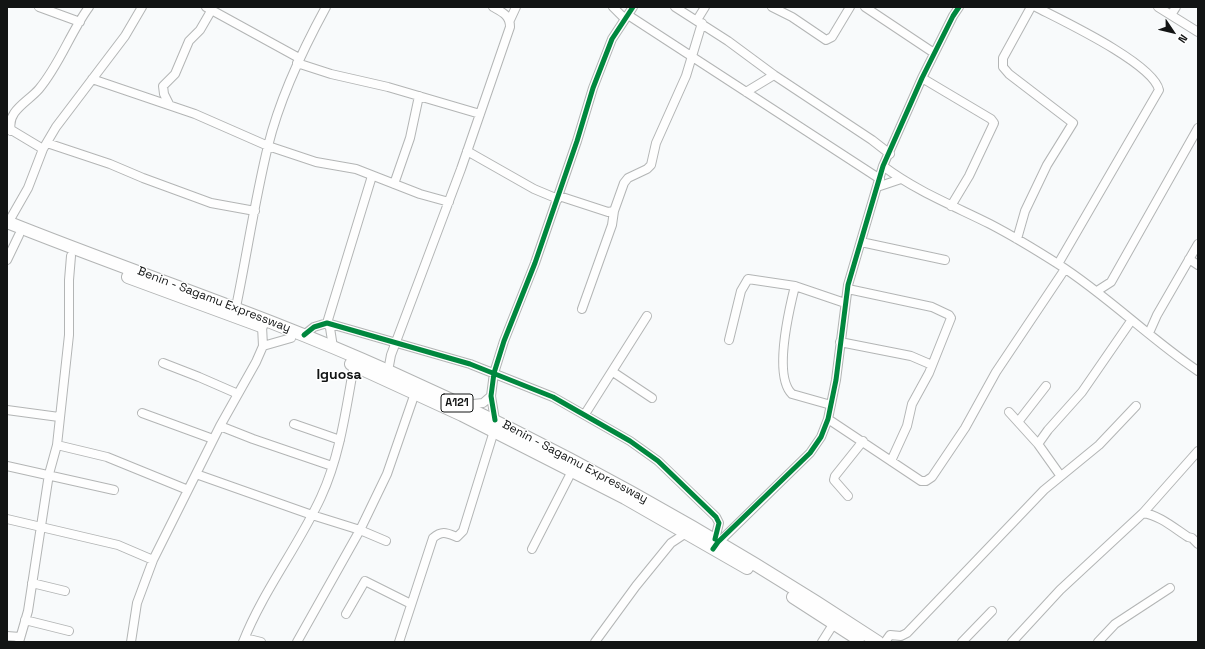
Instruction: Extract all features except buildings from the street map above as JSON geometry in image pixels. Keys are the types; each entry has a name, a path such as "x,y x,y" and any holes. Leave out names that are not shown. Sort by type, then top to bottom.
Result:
{"highway":[{"name":"A121","path":"7,225 19,235 71,256 231,310 262,326 494,426 572,471 625,498 686,534 715,543 834,624 861,638"},
{"name":"Benin - Sagamu Expressway","path":"7,225 231,310 304,335 462,405 494,426 568,457 715,543 861,638 878,642"}],"street":[{"path":"39,7 80,22"},
{"path":"89,7 62,58 38,90 17,110 11,119 9,129 45,146 110,164 211,203 255,211"},
{"path":"7,225 28,188 45,146 56,127 125,36 142,7"},
{"path":"231,310 255,211 268,146 282,100 298,61 326,7"},
{"path":"493,7 504,13 510,20"},
{"path":"388,371 396,343 449,202 510,27 510,20 516,7"},
{"path":"613,7 626,17 746,92 879,183 901,179"},
{"path":"400,642 433,538 438,533 444,532 457,537 463,531 494,426 491,396 494,373 504,341 535,263 558,198 593,88 612,39 633,7"},
{"path":"676,7 774,76 872,140 890,154"},
{"path":"582,309 612,225 614,211 621,190 628,178 649,167 656,143 666,123 692,57 699,22 705,7"},
{"path":"772,7 792,17 826,40 832,37 850,7"},
{"path":"865,7 934,53"},
{"path":"715,543 810,453 821,437 831,405 848,289 883,166 890,154 922,78 959,7"},
{"path":"1017,239 1025,211 1047,165 1073,123 1009,74 1003,67 1003,58 1031,7"},
{"path":"1036,7 1108,45 1154,78 1159,90 1058,264"},
{"path":"1158,7 1198,32"},
{"path":"1171,15 1176,7"},
{"path":"168,104 163,86 175,74 189,41 200,30 209,9 298,61 480,114"},
{"path":"746,92 774,76"},
{"path":"922,78 991,119 994,124 969,176 951,206"},
{"path":"92,79 168,104 268,146 316,162 356,169 394,184 449,202"},
{"path":"394,184 410,138 419,96"},
{"path":"1097,292 1111,282 1198,128"},
{"path":"467,151 534,190 608,212 614,211"},
{"path":"883,166 901,179 1017,239 1058,264 1108,299 1131,321 1149,333 1172,354 1198,371"},
{"path":"333,347 332,333 327,323 372,176"},
{"path":"7,260 19,235"},
{"path":"861,242 945,260"},
{"path":"1149,333 1160,309 1198,244"},
{"path":"7,636 20,640 32,583 50,474 57,445 69,335 69,280 71,256"},
{"path":"1189,258 1198,265"},
{"path":"828,418 921,481 926,481 932,477 965,428 996,372 1065,269"},
{"path":"730,340 741,291 748,278 795,286 845,303"},
{"path":"795,286 782,357 785,382 788,391 792,394 831,405"},
{"path":"848,289 932,308 949,315 951,320 932,365 912,404 906,426 891,461"},
{"path":"585,414 613,372 647,316"},
{"path":"1038,444 1048,430 1082,392 1131,321"},
{"path":"304,335 314,327 327,323 470,364 552,397 585,414 630,441 658,461 716,517 719,523 715,543"},
{"path":"131,642 137,604 153,560 213,439 263,346 262,326"},
{"path":"263,346 291,338"},
{"path":"840,342 911,356 932,365"},
{"path":"163,363 200,376 238,394"},
{"path":"262,642 244,640 249,625 322,496 340,440 354,365"},
{"path":"613,372 652,398"},
{"path":"1018,422 1046,386"},
{"path":"297,642 360,530 386,474 415,393"},
{"path":"462,405 483,403 491,396"},
{"path":"885,642 890,635 901,636 906,633 1060,475 1099,445 1136,406"},
{"path":"7,410 59,418"},
{"path":"1009,412 1038,444 1060,475"},
{"path":"142,413 213,439"},
{"path":"294,424 340,440"},
{"path":"220,426 260,442 332,466"},
{"path":"848,496 834,480 835,476 862,442"},
{"path":"57,445 107,457 188,490"},
{"path":"1012,642 1060,590 1143,513 1198,451"},
{"path":"7,466 50,474 114,490"},
{"path":"532,549 572,471"},
{"path":"196,474 312,515 360,530 386,541"},
{"path":"1143,513 1151,514 1188,537 1195,536 1198,544"},
{"path":"7,520 118,545 153,560"},
{"path":"595,642 636,586 671,543 686,534"},
{"path":"346,614 365,581 411,604"},
{"path":"32,583 65,591"},
{"path":"1098,642 1116,624 1170,588"},
{"path":"962,642 992,611"},
{"path":"25,620 69,631"},
{"path":"822,642 834,624"}],"cycle path":[{"path":"495,420 491,396 494,373 504,341 535,263 577,141 593,88 612,39 633,7"},
{"path":"713,549 718,542 810,453 821,437 828,419 836,380 848,285 883,166 922,78 959,7"},
{"path":"304,335 314,327 327,323 470,364 553,397 630,441 658,461 716,517 719,523 715,539"}],"district":[{"name":"Iguosa","path":"339,375"}]}
